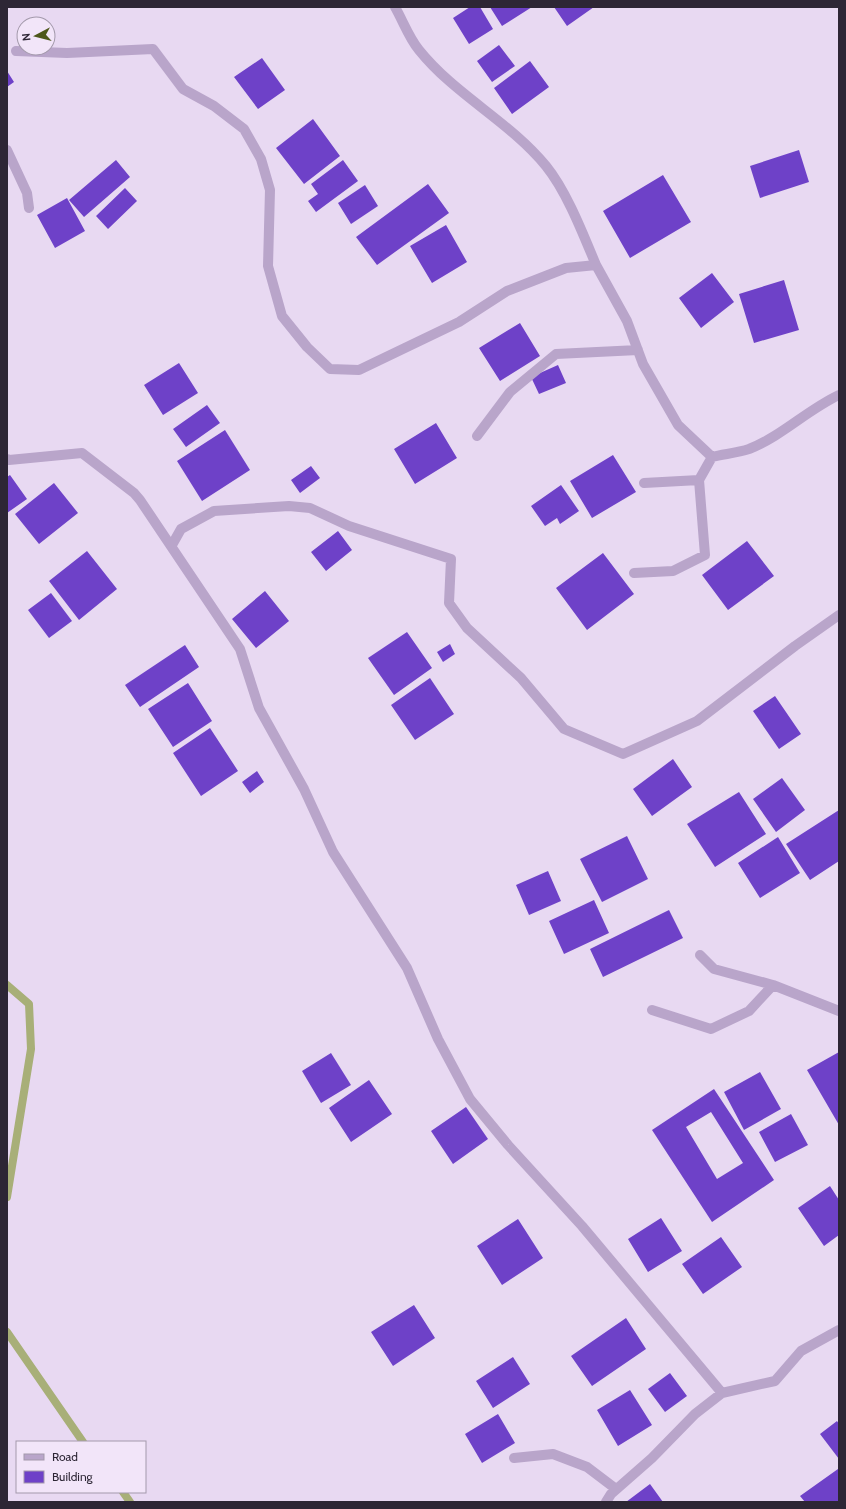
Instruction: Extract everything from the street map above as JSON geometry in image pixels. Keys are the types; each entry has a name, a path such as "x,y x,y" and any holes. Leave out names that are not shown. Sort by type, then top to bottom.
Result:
{"street":[{"path":"395,7 418,49 456,88 511,130 546,166 573,212 596,265 627,322 643,364 678,425 712,457"},
{"path":"56,53 153,49 183,89 214,106 244,129 261,159 270,190 268,266 282,316 307,347 330,369 359,370 459,322 507,292 566,268 596,265"},
{"path":"7,150 28,193 29,208"},
{"path":"476,436 510,392 556,354 638,350"},
{"path":"634,573 673,571 705,555 698,480 712,457 748,449 782,432 829,400 839,395"},
{"path":"7,459 82,453 134,493 172,545 240,649 259,708 304,789 333,852 407,968 438,1039 470,1099 508,1145 582,1226 722,1393"},
{"path":"644,483 698,480"},
{"path":"172,545 181,529 214,511 289,506 310,508 349,526 451,559 449,603 466,628 521,678 564,729 623,754 697,721 795,646 839,615"},
{"path":"700,955 714,969 773,985 839,1011"},
{"path":"652,1010 711,1029 749,1011 773,985"},
{"path":"606,1502 616,1489 652,1458 695,1414 722,1393 775,1381 801,1351 839,1330"},
{"path":"514,1458 553,1454 587,1467 616,1489"}],"building":[{"path":"470,7 480,7 493,29 469,44 453,18"},
{"path":"490,7 532,7 502,26"},
{"path":"554,7 594,7 567,26"},
{"path":"499,45 515,66 492,82 477,61"},
{"path":"262,58 285,90 258,109 234,77"},
{"path":"530,61 549,87 512,114 494,88"},
{"path":"7,71 14,82 7,87"},
{"path":"313,119 340,156 304,184 276,148"},
{"path":"799,150 809,182 760,198 750,166"},
{"path":"116,160 130,177 84,217 69,200"},
{"path":"343,160 358,181 316,212 308,201 318,194 311,184"},
{"path":"663,175 691,222 630,258 603,211"},
{"path":"428,184 449,213 377,265 356,237"},
{"path":"365,185 378,206 351,224 338,203"},
{"path":"125,188 137,201 108,229 96,216"},
{"path":"67,198 85,231 55,248 37,215"},
{"path":"446,225 467,262 432,283 410,246"},
{"path":"712,273 734,302 701,328 679,298"},
{"path":"784,280 799,330 754,343 739,294"},
{"path":"520,323 540,356 500,381 479,348"},
{"path":"179,363 198,393 163,415 144,385"},
{"path":"558,365 566,383 539,394 531,377"},
{"path":"207,405 220,423 186,447 173,429"},
{"path":"436,423 457,458 415,484 394,449"},
{"path":"225,430 250,470 202,501 177,461"},
{"path":"613,455 636,492 592,518 570,481"},
{"path":"311,466 320,478 300,493 291,480"},
{"path":"10,475 27,499 7,513 7,477"},
{"path":"54,483 78,513 39,544 15,514"},
{"path":"561,485 579,511 560,524 557,518 545,526 531,506"},
{"path":"338,531 352,550 326,571 311,552"},
{"path":"747,541 774,576 728,610 702,575"},
{"path":"87,551 117,589 79,620 49,581"},
{"path":"603,553 634,594 587,630 556,588"},
{"path":"265,591 289,621 256,648 232,619"},
{"path":"51,593 72,621 49,638 28,610"},
{"path":"407,632 432,668 394,695 368,658"},
{"path":"450,644 455,654 443,662 437,652"},
{"path":"185,645 199,667 140,707 125,685"},
{"path":"430,678 454,714 415,740 391,705"},
{"path":"188,683 212,721 173,747 148,709"},
{"path":"775,696 801,734 779,749 753,711"},
{"path":"210,728 238,771 201,796 173,753"},
{"path":"673,759 692,787 652,816 633,789"},
{"path":"257,771 264,782 250,793 242,782"},
{"path":"782,778 805,810 776,832 753,799"},
{"path":"739,792 766,834 715,867 687,824"},
{"path":"839,810 839,861 810,880 786,844"},
{"path":"627,836 648,879 602,902 580,859"},
{"path":"778,837 800,873 760,898 738,863"},
{"path":"548,871 561,901 529,915 516,885"},
{"path":"594,900 609,933 564,954 549,921"},
{"path":"669,910 683,938 603,977 590,949"},
{"path":"839,1052 839,1125 807,1070"},
{"path":"331,1053 351,1085 321,1103 302,1071"},
{"path":"760,1072 781,1109 744,1130 724,1092"},
{"path":"369,1080 392,1114 351,1142 329,1108"},
{"path":"714,1089 774,1180 712,1222 652,1130","holes":["711,1112 743,1163 717,1179 686,1127"]},
{"path":"466,1107 488,1139 453,1164 431,1131"},
{"path":"791,1114 808,1145 775,1162 759,1132"},
{"path":"830,1186 839,1200 839,1235 824,1246 798,1208"},
{"path":"661,1218 682,1251 648,1272 628,1239"},
{"path":"518,1219 543,1258 502,1285 477,1246"},
{"path":"721,1237 742,1267 703,1294 682,1264"},
{"path":"414,1305 435,1338 393,1366 371,1332"},
{"path":"626,1318 646,1349 592,1386 571,1356"},
{"path":"513,1357 530,1384 493,1408 476,1381"},
{"path":"670,1373 687,1396 665,1412 648,1389"},
{"path":"630,1390 652,1425 618,1446 597,1410"},
{"path":"498,1414 515,1443 482,1463 465,1434"},
{"path":"837,1421 839,1424 839,1459 820,1434"},
{"path":"838,1469 839,1502 805,1502 800,1496"},
{"path":"650,1484 663,1502 626,1502"}],"waterway":[{"path":"7,985 29,1004 31,1049 7,1197"},
{"path":"7,1332 82,1441"},
{"path":"124,1493 130,1502"}]}
